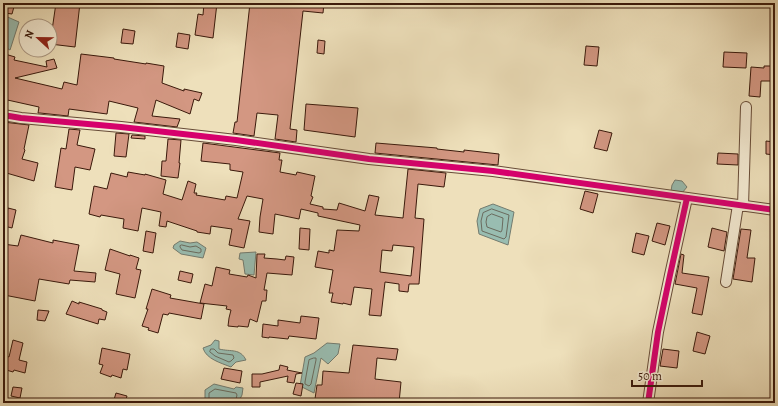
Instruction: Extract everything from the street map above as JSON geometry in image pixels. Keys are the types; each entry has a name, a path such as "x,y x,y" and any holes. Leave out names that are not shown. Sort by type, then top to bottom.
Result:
{"street":[{"path":"726,282 741,205 746,107"},
{"path":"3,115 236,140 369,159 493,171 775,210"},
{"path":"648,403 658,332 687,198"}],"water":[{"path":"3,15 18,22 18,25 10,50 3,46"},
{"path":"675,180 682,181 687,187 682,193 671,191"},
{"path":"493,204 514,212 508,245 479,234 477,221 480,209"},
{"path":"180,241 190,243 197,242 206,248 203,258 181,254 173,248 174,245"},
{"path":"256,252 254,275 245,274 243,260 239,259 240,253"},
{"path":"215,340 219,341 219,349 238,352 244,356 246,360 236,362 231,367 211,358 207,355 203,348 211,345"},
{"path":"327,343 340,344 338,354 328,364 321,358 314,393 300,386 305,357 314,353"},
{"path":"214,384 234,389 236,387 243,388 242,395 238,403 211,403 205,401 205,390"}],"building":[{"path":"7,3 15,3 12,14 5,13"},
{"path":"56,3 80,3 75,47 58,45 58,18 54,18"},
{"path":"204,3 217,3 213,38 195,35 198,14 203,15"},
{"path":"250,3 324,3 323,13 303,11 290,129 297,130 296,142 275,139 278,115 257,113 254,136 233,133 235,122 237,122"},
{"path":"123,29 135,31 133,44 121,43"},
{"path":"178,33 190,35 188,49 176,47"},
{"path":"318,40 325,41 324,54 317,53"},
{"path":"586,46 599,47 597,66 584,65"},
{"path":"724,52 747,53 746,68 723,67"},
{"path":"5,54 15,57 14,60 47,67 46,61 54,59 57,68 15,78 62,89 64,82 77,85 81,54 164,66 162,83 184,91 184,89 202,93 199,101 194,99 190,114 156,100 152,116 180,119 177,127 134,122 138,108 109,101 107,114 69,109 68,116 38,113 39,107 3,99 3,63"},
{"path":"764,66 775,66 775,81 761,81 760,97 749,96 751,67 764,68"},
{"path":"306,104 358,108 355,137 304,130"},
{"path":"3,122 29,125 22,159 38,163 34,181 3,172"},
{"path":"69,129 80,130 77,145 95,149 90,170 75,167 72,190 55,187 61,148 66,149"},
{"path":"599,130 612,133 607,151 594,148"},
{"path":"116,133 129,134 126,157 114,156"},
{"path":"132,135 145,136 145,139 131,138"},
{"path":"168,139 181,140 178,178 161,176 162,161 166,161"},
{"path":"766,141 775,142 775,155 766,154"},
{"path":"203,143 280,153 279,160 282,160 280,172 296,175 297,172 315,176 311,196 313,197 310,204 323,207 323,209 337,210 339,203 365,211 369,195 379,197 375,215 403,218 408,169 446,173 444,187 418,184 415,218 424,219 419,284 409,284 408,292 399,291 399,284 385,282 381,316 369,315 372,289 354,287 351,305 331,302 333,293 329,293 333,270 315,267 318,251 329,253 329,250 334,251 337,230 359,231 360,225 318,216 318,213 301,209 299,219 275,214 273,234 259,232 263,199 247,196 238,219 250,221 244,248 229,245 232,229 211,226 210,234 197,232 167,221 166,227 159,226 161,212 142,208 138,231 123,228 124,219 101,215 100,217 89,214 94,186 107,189 111,173 127,177 128,172 145,174 166,180 163,194 182,200 188,181 196,184 194,193 197,193 196,195 225,200 226,196 237,198 243,172 230,170 230,164 201,161","holes":["393,245 414,247 411,276 380,272 382,250 392,251"]},
{"path":"376,143 499,154 498,165 375,153"},
{"path":"718,153 738,154 738,165 717,164"},
{"path":"585,191 598,194 593,213 580,209"},
{"path":"8,208 16,210 12,228 4,226"},
{"path":"657,223 670,226 665,245 652,241"},
{"path":"300,228 310,229 309,250 299,249"},
{"path":"712,228 727,232 724,251 708,247"},
{"path":"741,229 751,230 747,258 755,258 752,282 733,279"},
{"path":"146,231 156,233 153,253 143,251"},
{"path":"636,233 649,236 644,255 632,252"},
{"path":"21,235 53,243 53,240 79,245 74,271 96,273 95,282 70,280 69,284 39,279 35,301 4,295 7,283 3,283 3,244 18,246"},
{"path":"110,249 139,258 136,269 141,270 135,298 116,294 120,274 105,270"},
{"path":"257,254 265,254 264,258 285,260 286,256 294,257 292,275 267,273 264,290 267,290 266,301 262,301 257,322 250,319 248,327 228,326 231,310 226,309 227,306 200,303 205,284 212,286 216,267 230,270 229,274 247,277 248,275 256,278"},
{"path":"681,254 684,255 682,273 709,277 702,315 692,313 697,288 675,284"},
{"path":"180,271 193,274 191,283 178,280"},
{"path":"152,289 171,295 170,298 204,304 201,319 169,313 168,315 163,314 158,333 148,330 149,328 142,326 148,309 146,309"},
{"path":"72,301 102,309 107,312 105,320 99,319 98,324 66,314"},
{"path":"38,310 49,311 45,321 37,320"},
{"path":"301,316 319,318 316,339 289,336 288,339 262,337 263,324 278,326 278,320 300,323"},
{"path":"697,332 710,336 705,354 693,351"},
{"path":"13,340 23,343 19,360 27,362 25,373 3,369 3,355 9,357"},
{"path":"353,345 398,349 396,360 377,358 375,379 401,382 399,403 356,401 355,403 350,403 315,399 317,385 322,385 323,371 349,373"},
{"path":"102,348 130,354 127,370 123,369 121,378 112,375 111,377 100,373 103,365 99,364"},
{"path":"663,349 679,351 677,368 660,366"},
{"path":"280,365 288,367 287,370 302,373 296,374 294,383 287,382 288,376 260,382 260,387 252,387 252,374 262,374 279,370"},
{"path":"224,368 242,371 240,383 221,379"},
{"path":"296,383 303,384 301,396 293,394"},
{"path":"13,387 22,388 20,398 11,396"},
{"path":"116,393 127,396 125,403 113,403"}],"cycle path":[{"path":"3,115 236,140 369,159 493,171 775,210"},
{"path":"648,403 658,332 687,198"}]}
